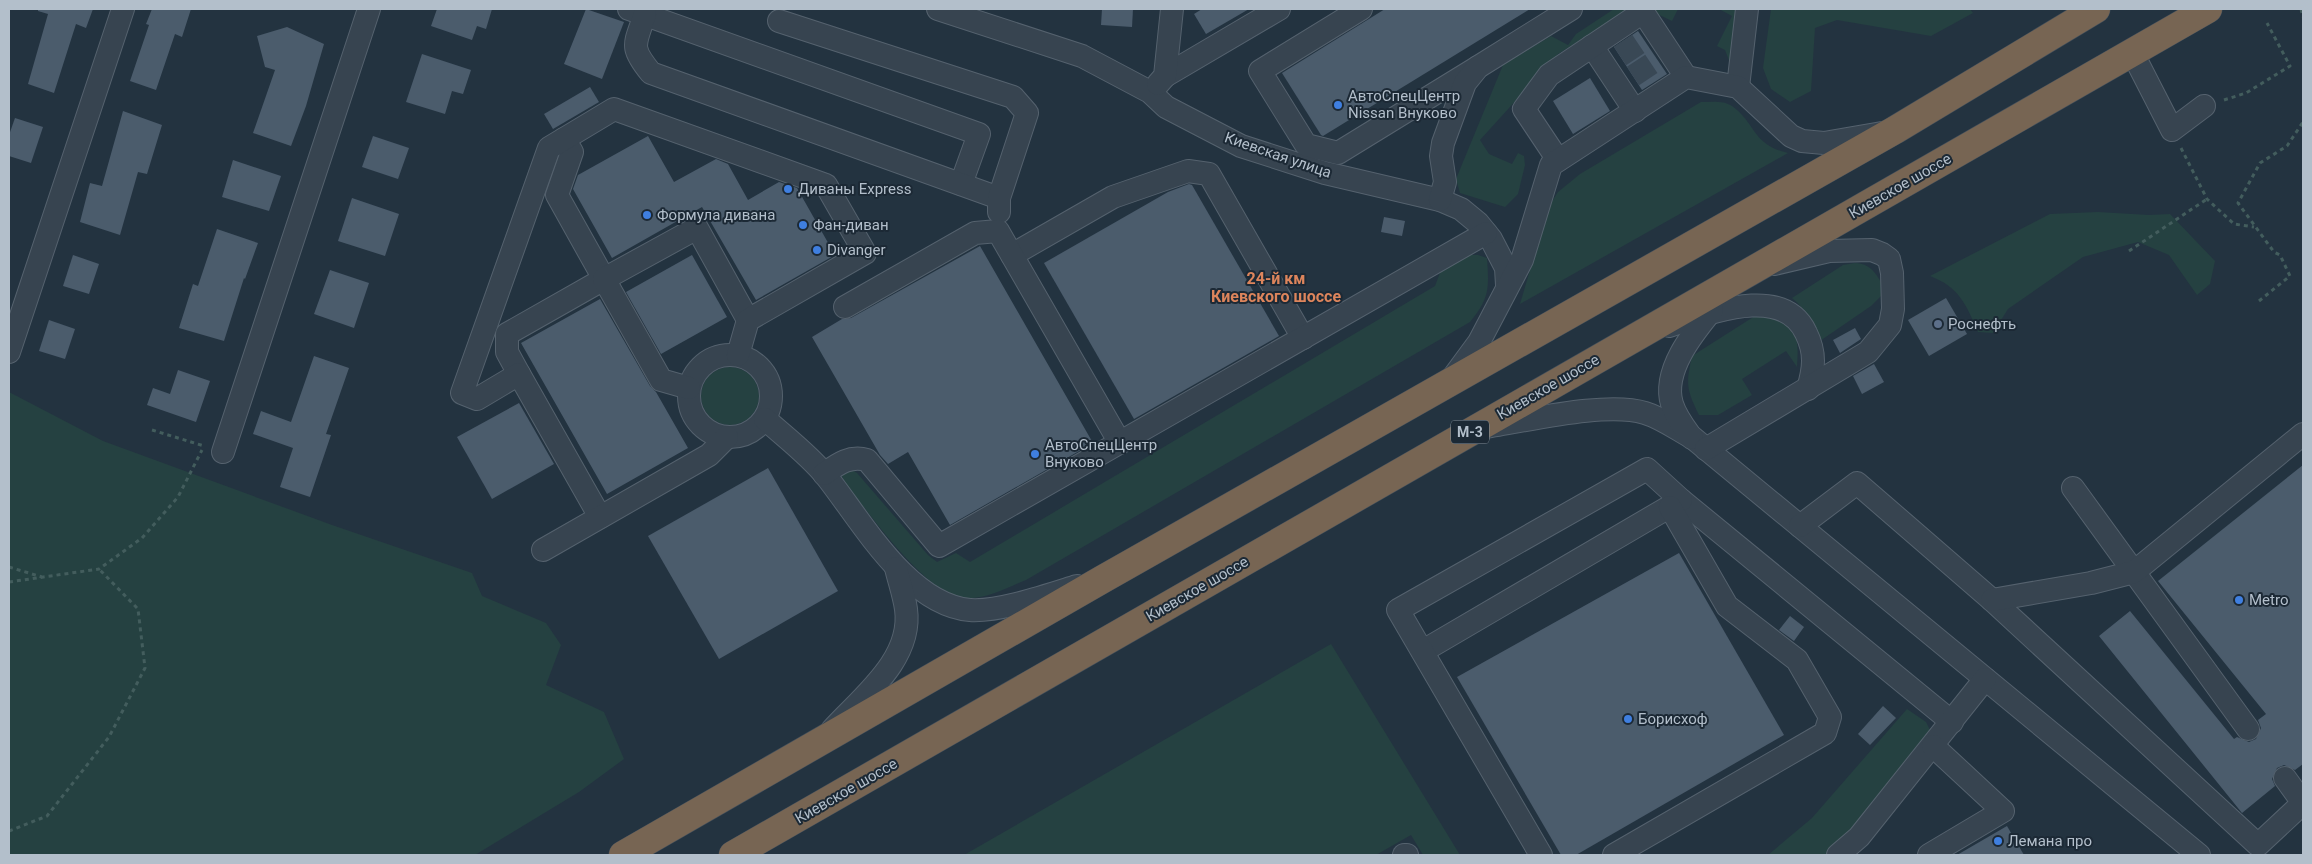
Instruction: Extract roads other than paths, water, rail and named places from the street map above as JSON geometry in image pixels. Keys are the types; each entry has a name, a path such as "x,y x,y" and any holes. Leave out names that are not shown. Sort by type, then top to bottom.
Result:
{"highway":[{"path":"622,855 1103,579 1895,130 2096,9"},
{"name":"Киевское шоссе","path":"733,855 2208,9"}],"street":[{"path":"9,352 123,9"},
{"name":"Киевская улица","path":"938,9 1082,56 1158,84 1166,107 1240,146 1325,173 1440,200 1460,209 1478,222 1500,255 1506,268 1507,285"},
{"path":"1158,84 1172,9"},
{"path":"1158,84 1279,9"},
{"path":"1361,9 1260,71 1306,145 1338,153 1571,9"},
{"path":"1738,87 1747,9"},
{"path":"213,449 363,10"},
{"path":"961,184 979,134 637,12 634,47 637,56 651,73 999,198"},
{"path":"1558,160 1524,109 1549,74 1643,12 1650,36 1672,67 1738,87 1791,136 1802,141 1824,143 1866,137 1895,130"},
{"path":"779,20 1013,97 1027,113 999,198 998,230 1120,443"},
{"path":"1592,46 1612,61 1632,93"},
{"path":"2132,52 2172,130 2204,106"},
{"path":"1440,200 1445,182 1441,156 1442,143 1465,83 1478,66"},
{"path":"1447,384 1479,342 1507,285 1522,260 1551,165 1632,93 1672,67"},
{"path":"519,374 477,398 462,393 549,148 614,109 826,185 865,253 748,320 738,355"},
{"path":"564,139 572,152 557,195 661,380 689,388"},
{"path":"1012,254 1113,197 1188,171 1209,174 1303,338"},
{"path":"600,517 507,352 507,334 697,228 748,320"},
{"path":"845,307 975,233 998,230"},
{"path":"824,474 841,462 858,457 867,460 939,546 1486,233"},
{"path":"1699,443 1808,389 1868,352 1890,325 1894,310 1892,273 1889,259 1872,250 1829,251 1746,274 1709,314 1678,359 1671,386 1672,405 1683,425 1699,443 2199,855"},
{"path":"1641,334 1725,309 1764,305 1787,312 1802,324 1812,345 1814,367 1808,389"},
{"path":"727,354 738,355 758,365 770,383 771,404 765,418 744,436 727,437 712,434 695,419 688,399 689,388 699,368 707,361 727,354"},
{"path":"1476,429 1590,411 1618,410 1647,414 1699,443"},
{"path":"765,418 824,474 896,568 942,603 972,610 1004,606 1103,579"},
{"path":"1992,600 2091,583 2134,572 2303,434"},
{"path":"543,550 709,455 727,437"},
{"path":"1541,855 1398,610 1647,469 1675,503 1952,722"},
{"path":"1800,526 1857,483 1992,600 2253,850 2303,803 2285,778"},
{"path":"2072,488 2248,729"},
{"path":"1423,651 1675,503"},
{"path":"1614,855 1826,733 1830,717 1796,660 1727,606 1675,503"},
{"path":"823,740 886,672 898,654 906,630 906,609 896,568"},
{"path":"1838,855 1859,838 1985,679"},
{"path":"1929,855 2003,811 1933,746"}],"tunnel":[{"path":"1620,56 1644,40"},
{"path":"1633,76 1657,60"}],"place":[{"name":"АвтоСпецЦентр Nissan Внуково","path":"1338,105"},
{"name":"Диваны Express","path":"788,189"},
{"name":"Формула дивана","path":"647,215"},
{"name":"Фан-диван","path":"803,225"},
{"name":"Divanger","path":"817,250"},
{"name":"Роснефть","path":"1938,324"},
{"name":"АвтоСпецЦентр Внуково","path":"1035,454"},
{"name":"Metro","path":"2239,600"},
{"name":"Борисхоф","path":"1628,719"},
{"name":"Лемана про","path":"1998,841"}],"district":[{"name":"24-й км Киевского шоссе","path":"1276,287"}]}
